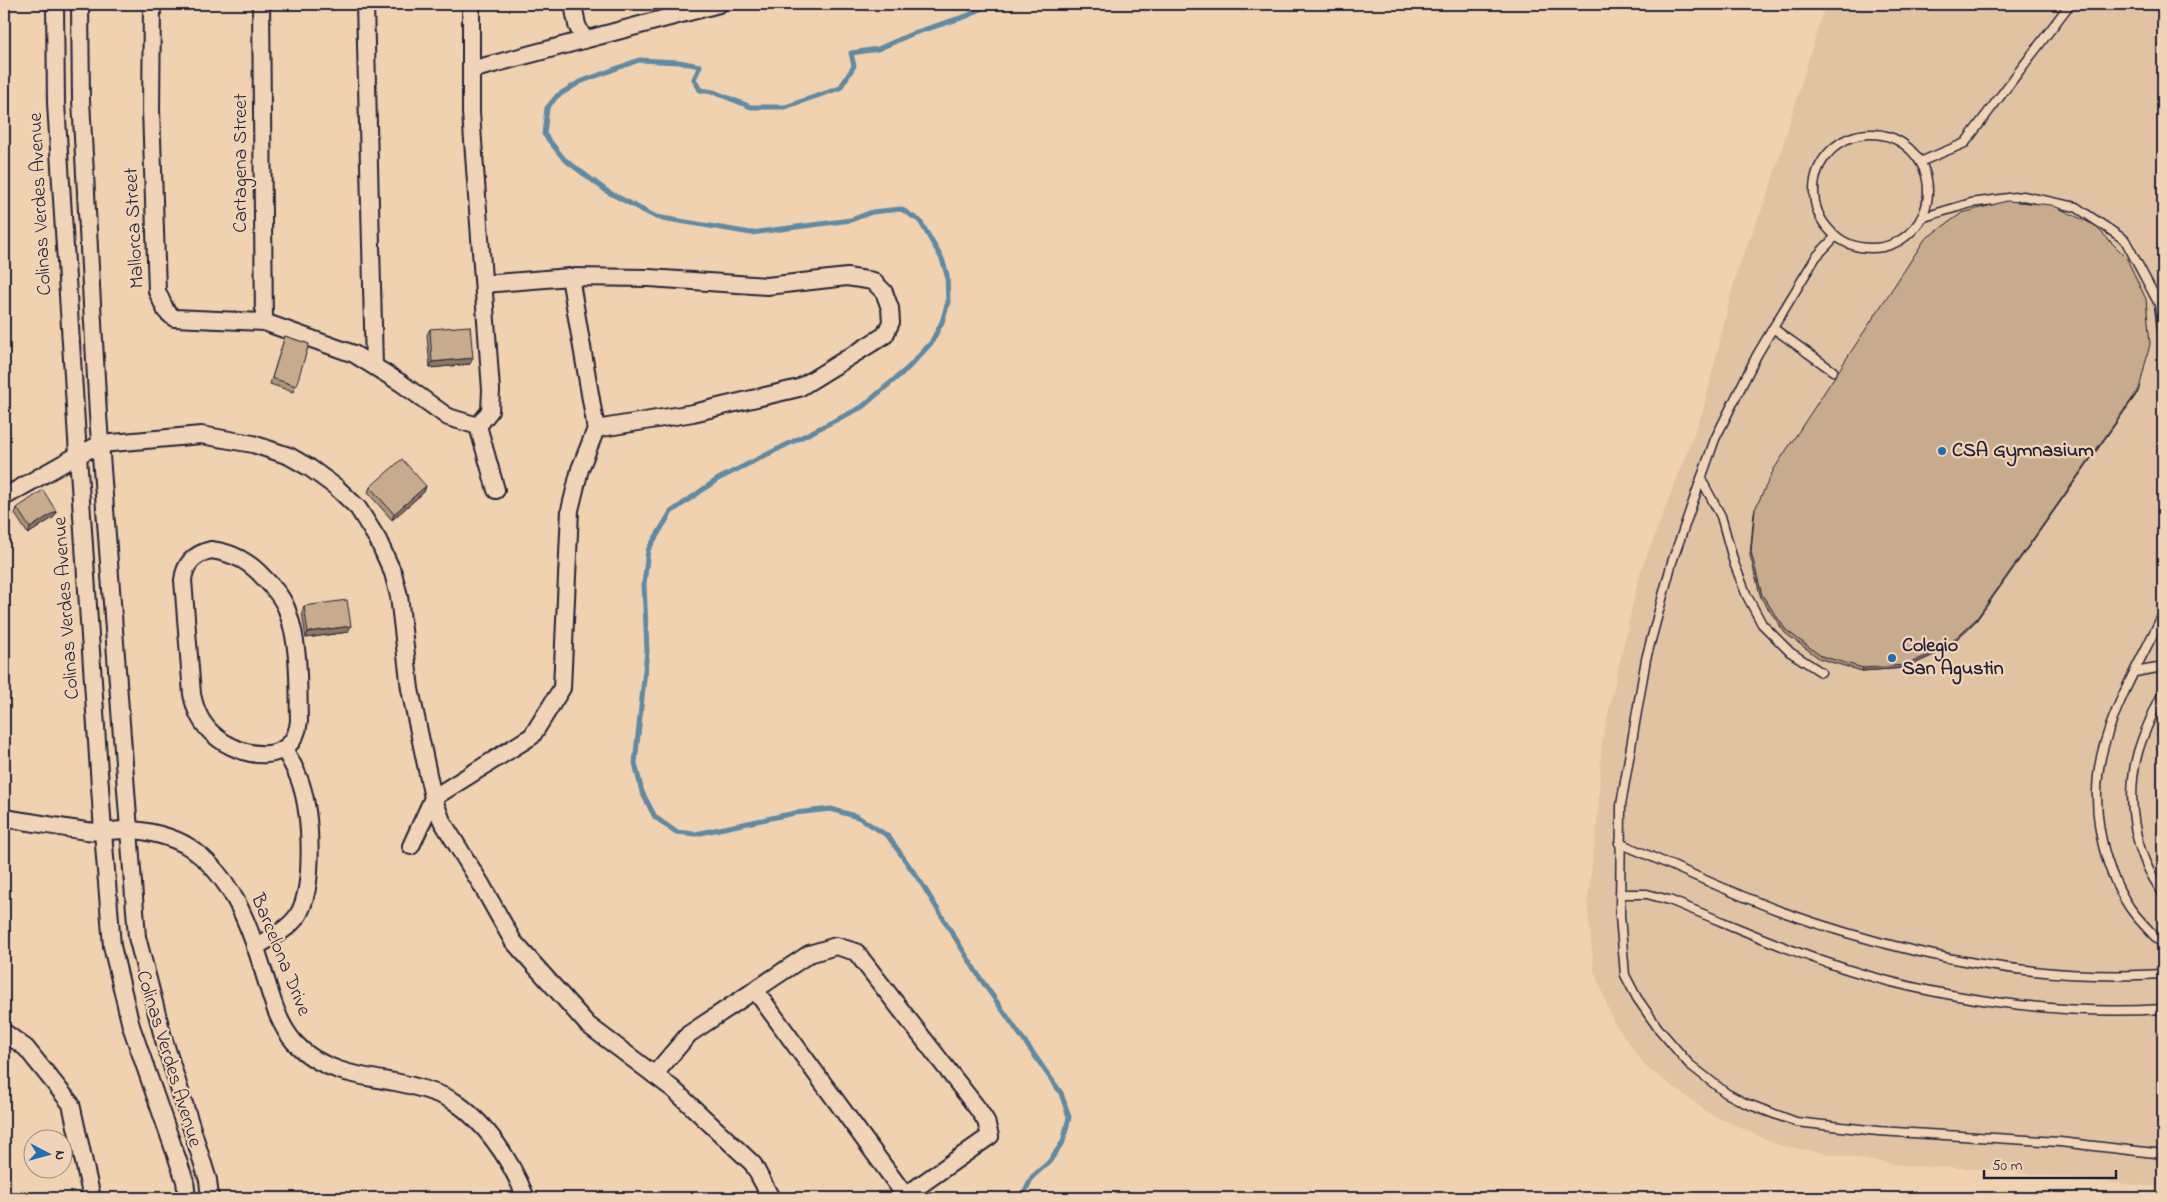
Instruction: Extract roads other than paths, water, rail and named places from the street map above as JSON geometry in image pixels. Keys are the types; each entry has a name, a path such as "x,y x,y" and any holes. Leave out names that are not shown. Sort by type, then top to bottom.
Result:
{"street":[{"name":"Colinas Verdes Avenue","path":"56,4 56,103 112,946 131,1026 185,1181 187,1198"},
{"name":"Colinas Verdes Avenue","path":"80,4 81,100 101,444 137,937 164,1037 208,1180 210,1198"},
{"name":"Mallorca Street","path":"152,4 151,110 157,290 166,311 174,318 264,322 354,354 448,417 478,426"},
{"name":"Cartagena Street","path":"261,4 264,322"},
{"path":"365,4 374,366"},
{"path":"471,4 471,113 488,331 490,411 478,426 496,490"},
{"path":"573,4 577,25 584,40"},
{"path":"471,70 719,4"},
{"path":"484,284 570,277 649,278 767,286 848,278 873,281 884,292 890,308 891,322 885,335 799,388 693,413 596,428"},
{"path":"411,846 433,798 532,736 562,688 570,510 580,469 596,428 570,277"},
{"path":"4,497 101,444 201,436 254,444 289,456 310,468 336,487 358,508 378,540 393,573 399,596 410,689 433,798 442,821 513,941 588,1025 673,1089 714,1126 752,1164 771,1198"},
{"path":"216,550 239,556 257,570 277,592 288,612 294,634 299,728 289,746 284,749 274,754 257,754 232,746 214,736 197,712 192,694 183,580 188,563 204,552 216,550"},
{"path":"255,947 283,931 297,917 308,885 309,865 305,798 295,768 284,749"},
{"name":"Barcelona Drive","path":"4,818 103,832 128,830 171,839 187,845 202,857 230,888 241,909 275,1008 282,1024 295,1043 316,1061 340,1070 425,1090 454,1101 495,1140 514,1170 526,1198"},
{"path":"654,1075 689,1034 755,990 809,954 836,946 856,952 978,1109 986,1121 990,1136 906,1197 755,990"},
{"path":"4,1032 26,1048 71,1104 92,1198"}],"lane":[{"path":"1920,162 1965,143 2070,4"},
{"path":"1860,134 1884,135 1905,144 1920,162 1928,187 1927,200 1921,218 1908,234 1886,246 1860,247 1848,243 1836,236 1821,218 1814,195 1820,166 1838,144 1860,134"},
{"path":"1921,218 1971,203 2023,196 2076,207 2125,240 2159,304 2163,337"},
{"path":"1836,236 1816,257 1757,355 1715,439 1672,562 1646,659 1621,805 1619,843 1620,894 1625,975 1637,998 1658,1028 1689,1064 1708,1081 1745,1102 1796,1122 1878,1131 2060,1142 2163,1154"},
{"path":"1773,328 1833,371"},
{"path":"1701,479 1721,516 1734,563 1747,596 1762,624 1790,652 1821,672"},
{"path":"2163,614 2119,704 2104,743 2098,774 2098,806 2103,844 2110,871 2131,910 2163,945"},
{"path":"2135,672 2163,667"},
{"path":"2163,692 2150,719 2138,752 2133,778 2133,805 2135,830 2145,860 2163,894"},
{"path":"1619,843 1778,910 1879,943 1989,966 2063,975 2163,974"},
{"path":"1620,894 1647,894 1669,900 1831,964 1906,985 1980,999 2055,1008 2163,1009"}],"waterway":[{"path":"990,4 967,16 914,33 878,49 851,53 854,66 840,88 785,107 751,107 714,92 700,90 694,79 700,66 679,62 639,60 580,82 557,96 547,108 544,134 564,159 608,192 656,217 751,233 851,220 872,212 901,209 920,221 942,259 947,275 948,302 942,322 931,343 908,368 862,407 718,479 671,512 648,550 644,584 647,651 635,763 642,792 655,817 676,832 696,834 795,813 831,809 858,817 888,836 922,884 980,978 1061,1093 1069,1117 1063,1142 1049,1162 1032,1177 1022,1198"}],"place":[{"name":"CSA Gymnasium","path":"1942,451"},
{"name":"Colegio San Agustin","path":"1892,658"}]}
